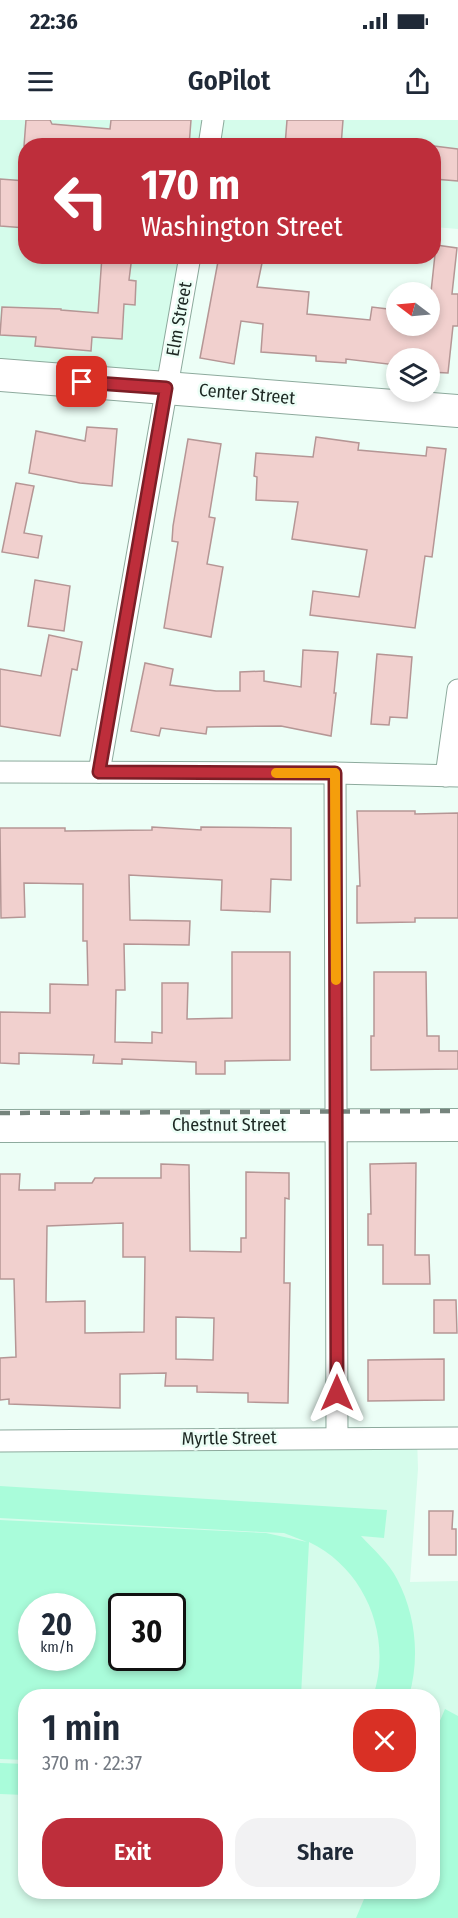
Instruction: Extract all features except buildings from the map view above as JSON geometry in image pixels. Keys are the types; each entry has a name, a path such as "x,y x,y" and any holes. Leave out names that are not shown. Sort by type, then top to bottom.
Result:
{"main road":[{"name":"Center Street","path":"0,375 458,411"},
{"name":"Chestnut Street","path":"0,1126 337,1115 458,1104"},
{"name":"Chestnut Street","path":"0,1106 337,1115 458,1125"}],"street":[{"path":"210,138 213,120"},
{"name":"Elm Street","path":"99,772 189,264"},
{"path":"0,772 335,773 452,776 458,690"},
{"path":"335,773 337,1437"},
{"name":"Myrtle Street","path":"0,1441 458,1438"}],"shaded area":[{"path":"0,120 458,120 458,229 441,228 441,138 18,138 18,264 188,264 164,386 0,375"},
{"path":"417,1436 418,1469 410,1582 458,1581 458,1918 0,1918 0,1440"}],"green space":[{"path":"0,1486 387,1510 384,1538 361,1536 394,1573 412,1622 415,1652 410,1689 375,1689 379,1651 377,1629 370,1607 360,1587 346,1569 329,1554 309,1542 301,1689 18,1689 18,1760 0,1759 0,1520 266,1533 307,1542 284,1533 0,1518"},
{"path":"445,1709 458,1716 458,1918 356,1918 364,1899 440,1899 440,1721"},
{"path":"0,1763 18,1764 18,1795 0,1794"}],"railway":[{"path":"0,1113 458,1111"}],"slow traffic":[{"path":"276,773 335,773 336,980"}],"route":[{"path":"82,382 166,388 99,772 335,773 337,1393"}]}
